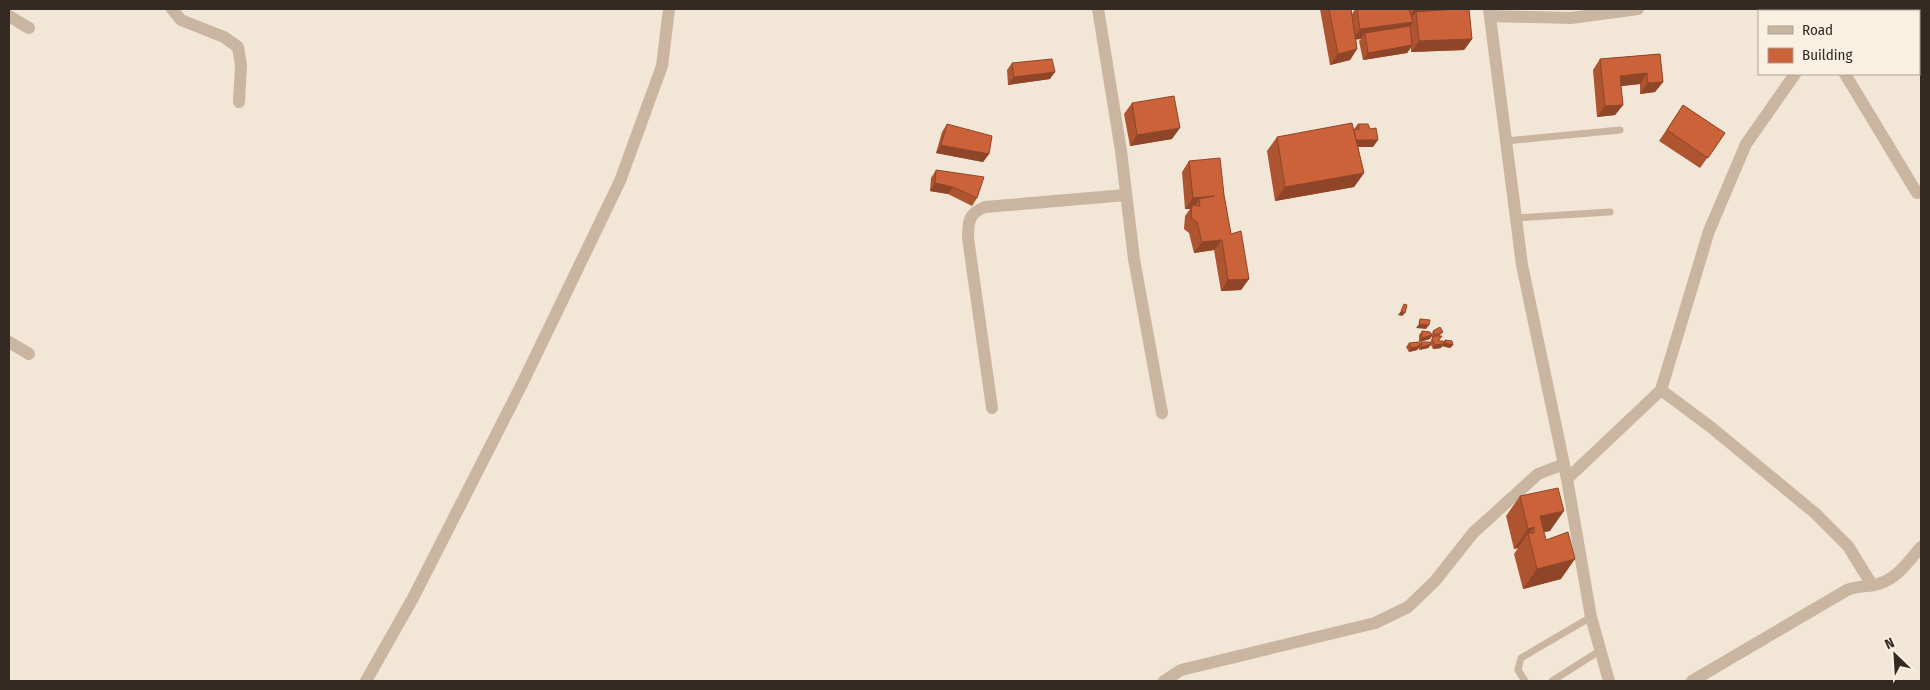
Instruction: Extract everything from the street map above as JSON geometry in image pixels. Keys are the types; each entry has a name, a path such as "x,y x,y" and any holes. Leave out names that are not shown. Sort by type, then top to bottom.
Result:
{"street":[{"path":"172,9 172,12 180,20 224,37 238,47 241,65 239,102"},
{"path":"366,681 413,598 523,382 620,181 662,66 668,9"},
{"path":"1098,9 1134,259 1162,413"},
{"path":"1609,681 1591,617 1567,479 1522,265 1489,12 1571,18 1638,9"},
{"path":"9,16 29,28"},
{"path":"1567,479 1661,390 1709,231 1742,153 1794,75"},
{"path":"1846,75 1917,193"},
{"path":"992,408 968,238 968,220 976,211 986,207 1126,195"},
{"path":"9,342 29,354"},
{"path":"1661,390 1712,428 1816,514 1848,546 1872,585"},
{"path":"1164,681 1181,670 1375,623 1408,607 1435,581 1473,533 1538,474 1564,464"},
{"path":"1692,681 1847,590 1857,586 1885,582 1896,576 1921,547"}],"lane":[{"path":"1506,141 1620,130"},
{"path":"1516,218 1610,212"},
{"path":"1525,681 1518,670 1521,658 1591,617"},
{"path":"1552,681 1600,650"}],"building":[{"path":"1329,9 1351,9 1357,49 1338,54"},
{"path":"1357,9 1409,9 1413,22 1360,29"},
{"path":"1469,9 1472,39 1419,41 1416,12"},
{"path":"1410,26 1412,45 1368,53 1365,33"},
{"path":"1660,54 1663,82 1648,83 1647,73 1620,76 1623,105 1605,106 1600,59"},
{"path":"1052,59 1055,72 1014,77 1012,63"},
{"path":"1174,96 1180,128 1137,135 1132,103"},
{"path":"1683,105 1725,133 1708,158 1667,130"},
{"path":"1352,123 1364,173 1285,187 1277,137"},
{"path":"947,124 992,136 989,154 941,145"},
{"path":"1358,124 1368,124 1370,129 1376,128 1378,140 1356,140 1354,130 1359,129"},
{"path":"1220,158 1231,234 1241,231 1249,279 1228,280 1222,240 1202,242 1197,222 1191,218 1192,205 1200,206 1199,199 1214,196 1193,198 1189,161"},
{"path":"936,170 984,177 977,198 953,187 935,183"},
{"path":"1404,304 1407,305 1405,313 1401,311"},
{"path":"1420,319 1430,320 1429,325 1419,324"},
{"path":"1440,327 1443,332 1435,335 1433,331"},
{"path":"1422,331 1430,332 1432,335 1422,338"},
{"path":"1434,336 1442,336 1438,341 1443,341 1443,344 1435,345 1432,339"},
{"path":"1445,340 1452,341 1453,345 1445,343"},
{"path":"1419,342 1420,346 1411,348 1409,343"},
{"path":"1421,342 1429,342 1431,344 1422,347"},
{"path":"1558,488 1564,511 1540,516 1546,540 1568,532 1575,559 1537,569 1528,533 1534,533 1534,527 1528,529 1520,496"}]}
